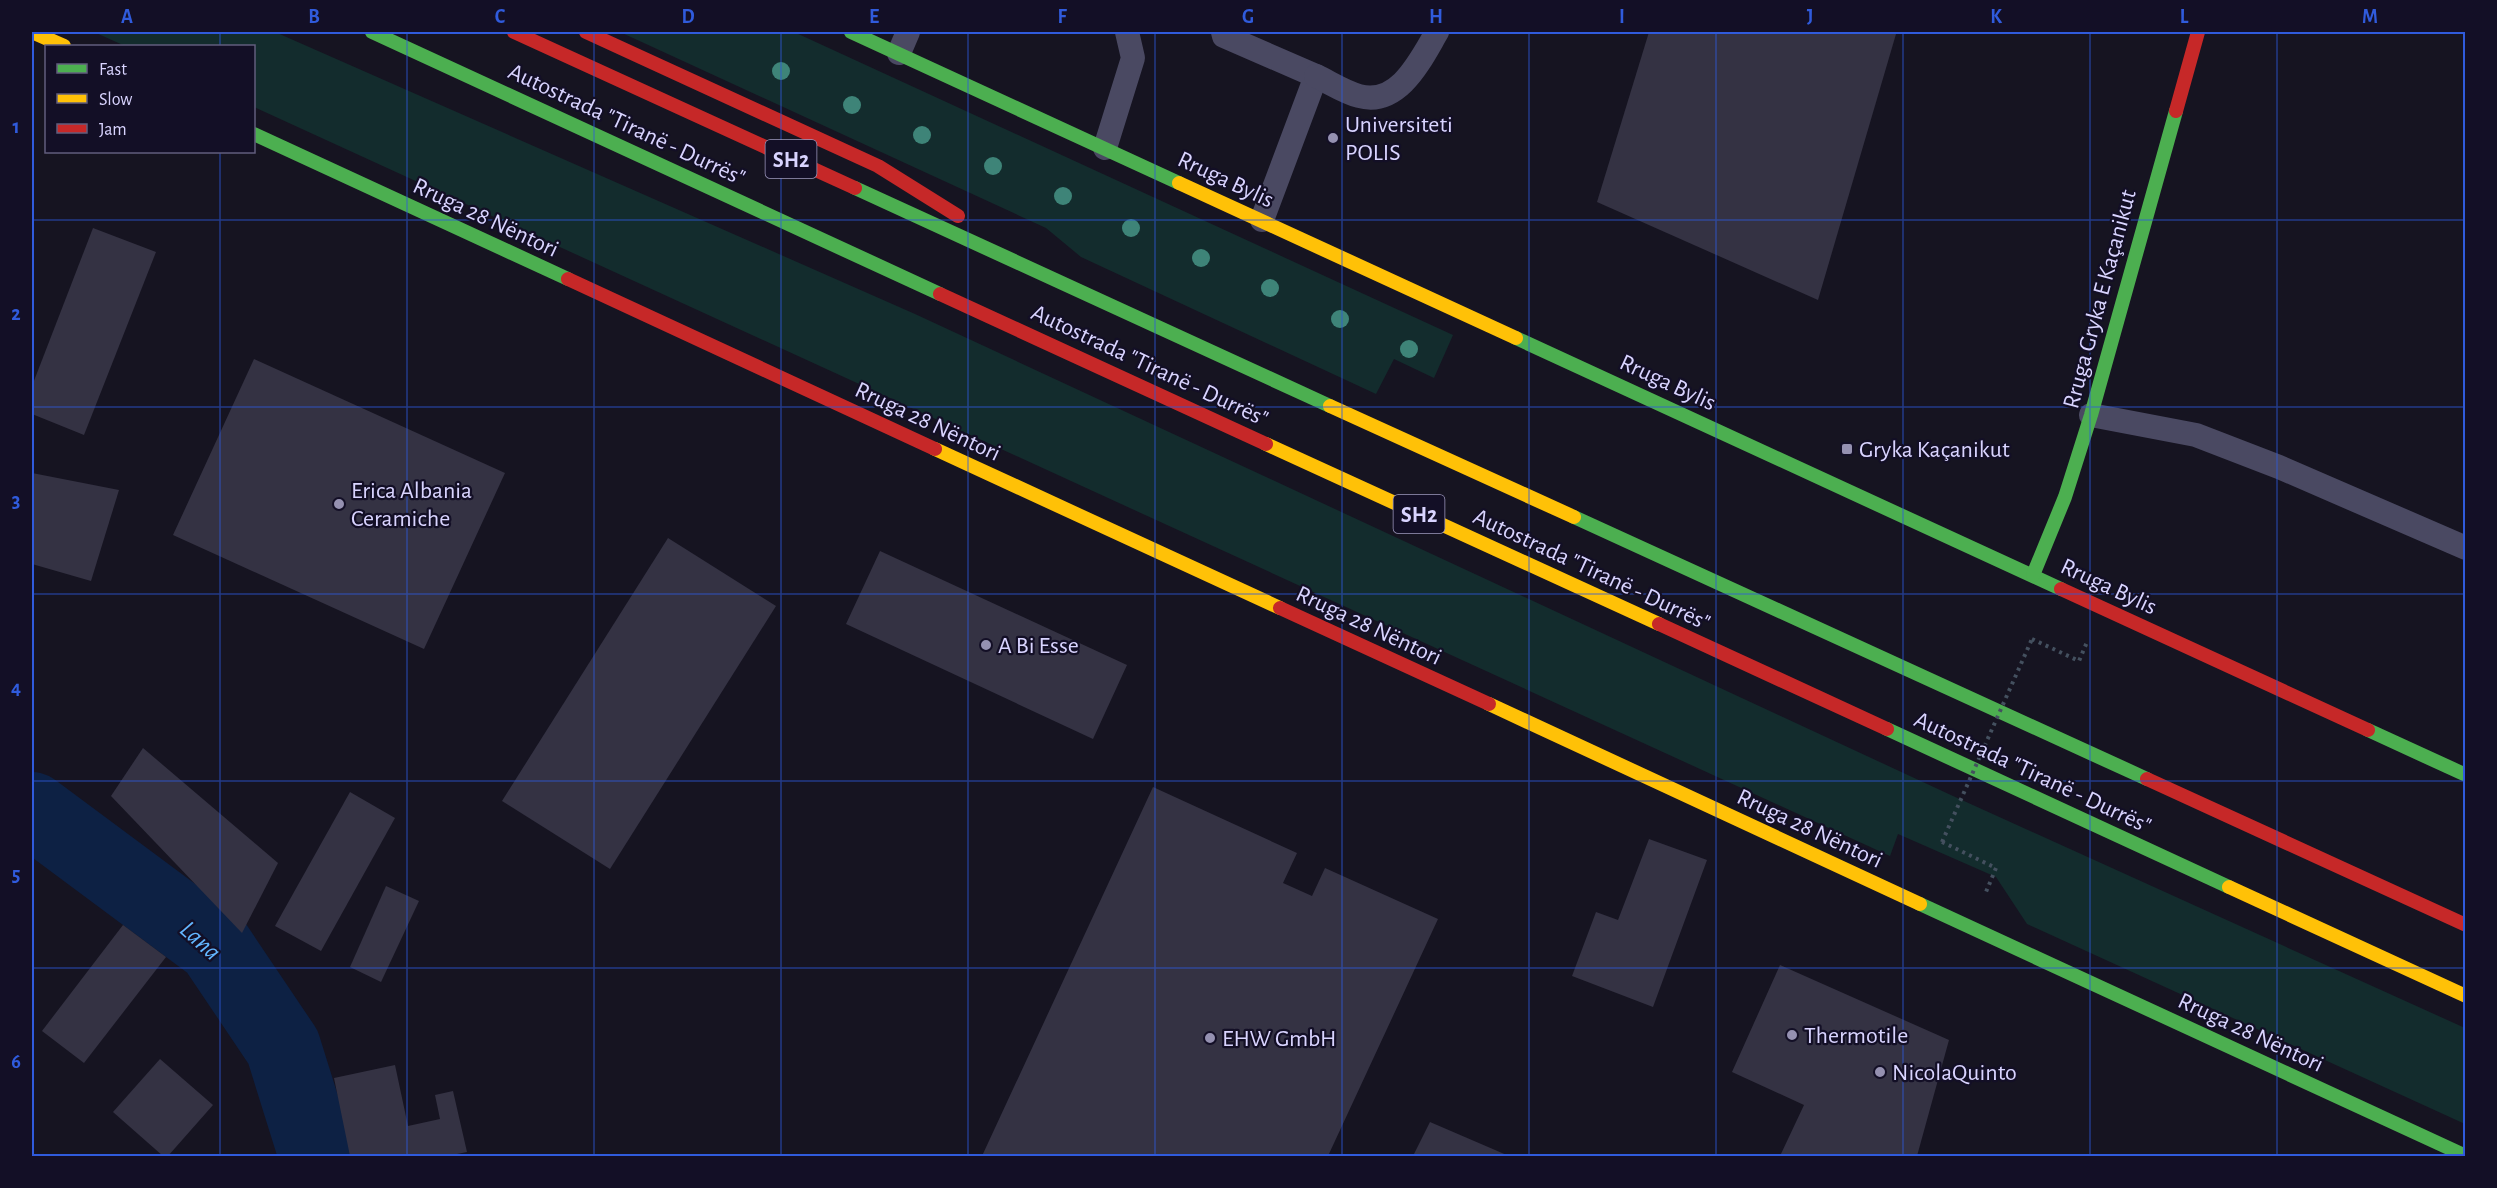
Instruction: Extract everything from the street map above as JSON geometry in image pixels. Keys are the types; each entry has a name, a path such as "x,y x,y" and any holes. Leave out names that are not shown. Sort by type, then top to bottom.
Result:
{"main road":[{"path":"32,32 62,45"},
{"name":"Autostrada \"Tiranë - Durrës\"","path":"372,32 2466,996"},
{"name":"Autostrada \"Tiranë - Durrës\"","path":"514,32 2466,925"},
{"path":"586,32 878,166 1069,285"},
{"name":"Rruga Bylis","path":"851,32 903,42 1105,148 2466,775"},
{"name":"Rruga Gryka E Kaçanikut","path":"2033,575 2065,497 2091,415 2198,32"},
{"name":"Rruga 28 Nëntori","path":"255,134 2466,1156"}],"lane":[{"path":"1105,148 1133,58 1127,32"},
{"path":"1223,32 1224,36 1360,96 1378,96 1395,88 1412,75 1437,32"},
{"path":"1262,220 1316,76"},
{"path":"2091,415 2196,435 2279,467 2466,548"}],"path":[{"path":"1986,863 1942,842 2032,639 2079,661"}],"green space":[{"path":"94,32 275,32 915,314 1953,796 2465,1028 2465,1124 2027,924 1996,877 1898,834 1890,856 255,107 255,45 123,45"},
{"path":"620,32 794,32 1453,335 1434,378 1394,359 1376,394 1081,257 1046,228"}],"building":[{"path":"1649,32 1888,32 1896,34 1818,300 1597,202"},
{"path":"93,228 156,252 84,435 32,414 32,386"},
{"name":"Erica Albania Ceramiche","path":"254,359 505,473 424,649 173,535"},
{"path":"32,473 119,490 91,581 32,564"},
{"path":"668,538 776,606 610,869 502,801"},
{"name":"A Bi Esse","path":"880,551 1127,665 1093,739 846,624"},
{"path":"143,748 278,863 242,933 111,796"},
{"name":"EHW GmbH","path":"1153,787 1297,853 1283,883 1312,896 1325,868 1438,919 1328,1156 982,1156"},
{"path":"350,792 395,818 321,951 275,926"},
{"path":"1649,839 1707,860 1653,1007 1572,976 1596,912 1618,920"},
{"path":"386,886 419,901 381,982 350,967"},
{"path":"123,925 166,957 84,1063 42,1031"},
{"path":"1780,965 1949,1040 1917,1156 1780,1156 1804,1105 1732,1072"},
{"path":"160,1059 213,1105 168,1156 163,1156 113,1112"},
{"path":"395,1065 408,1126 440,1119 435,1095 453,1091 467,1152 447,1156 350,1156 334,1078"},
{"path":"1430,1122 1509,1156 1413,1156"}],"waterway":[{"name":"Lana","path":"32,810 215,946 283,1047 317,1156"}],"traffic: fast":[{"path":"372,32 940,294"},
{"path":"851,32 1179,183"},
{"path":"2033,575 2065,497 2091,415 2176,111"},
{"path":"255,134 568,279"},
{"path":"855,188 1330,406"},
{"path":"1516,338 2061,589"},
{"path":"1574,517 2147,779"},
{"path":"1887,729 2229,887"},
{"path":"2368,730 2466,775"},
{"path":"1920,904 2466,1156"}],"traffic: slow":[{"path":"32,32 62,45"},
{"path":"1179,183 1516,338"},
{"path":"1330,406 1574,517"},
{"path":"1266,444 1659,624"},
{"path":"935,449 1280,608"},
{"path":"1489,704 1920,904"},
{"path":"2229,887 2466,996"}],"traffic: jam":[{"path":"514,32 855,188"},
{"path":"586,32 878,166 958,216"},
{"path":"2176,111 2198,32"},
{"path":"568,279 935,449"},
{"path":"940,294 1266,444"},
{"path":"2061,589 2368,730"},
{"path":"1280,608 1489,704"},
{"path":"1659,624 1887,729"},
{"path":"2147,779 2466,925"}],"place":[{"name":"Universiteti POLIS","path":"1333,138"},
{"name":"Gryka Kaçanikut","path":"1847,449"},
{"name":"Erica Albania Ceramiche","path":"339,504"},
{"name":"A Bi Esse","path":"986,645"},
{"name":"Thermotile","path":"1792,1035"},
{"name":"EHW GmbH","path":"1210,1038"},
{"name":"NicolaQuinto","path":"1880,1072"}]}
